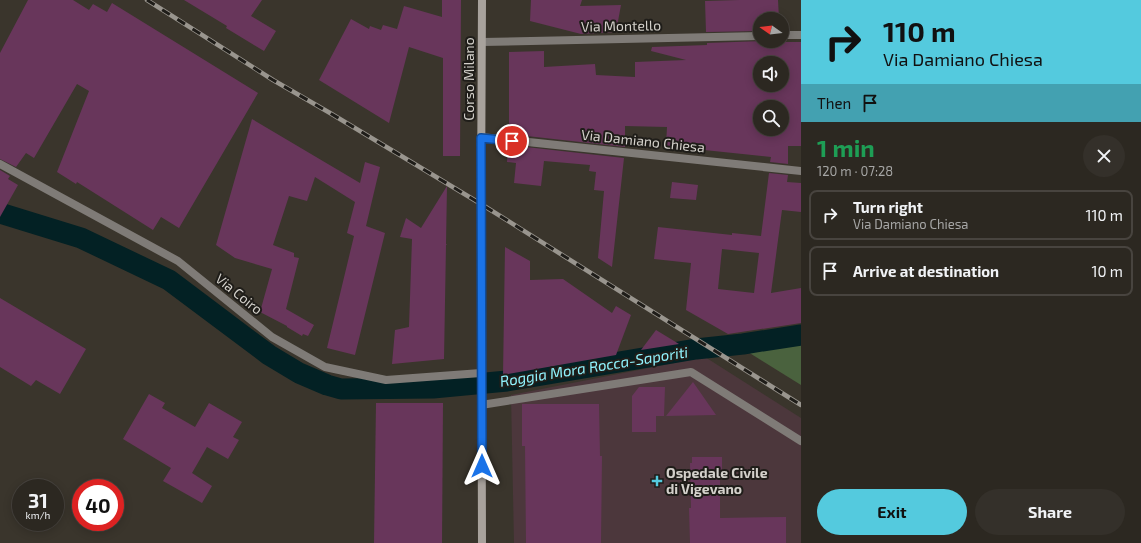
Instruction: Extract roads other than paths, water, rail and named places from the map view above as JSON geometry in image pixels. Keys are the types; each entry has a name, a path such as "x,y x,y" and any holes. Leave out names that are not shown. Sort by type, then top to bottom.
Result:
{"street":[{"name":"Corso Milano","path":"482,0 482,543"},
{"path":"789,35 801,35"},
{"name":"Via Montello","path":"482,42 753,36"},
{"name":"Via Damiano Chiesa","path":"481,138 801,171"},
{"name":"Via Coiro","path":"0,164 178,262 272,337 325,368 386,380 481,374"},
{"path":"481,404 691,372 801,440"}],"waterway":[{"name":"Roggia Mora Rocca-Saporiti","path":"0,213 81,238 169,280 269,355 299,373 327,385 341,389 433,388 507,381 696,349 743,344 801,335"}],"railway":[{"path":"147,0 273,80 481,204 801,405"}],"place":[{"name":"Ospedale Civile di Vigevano","path":"657,481"}]}
